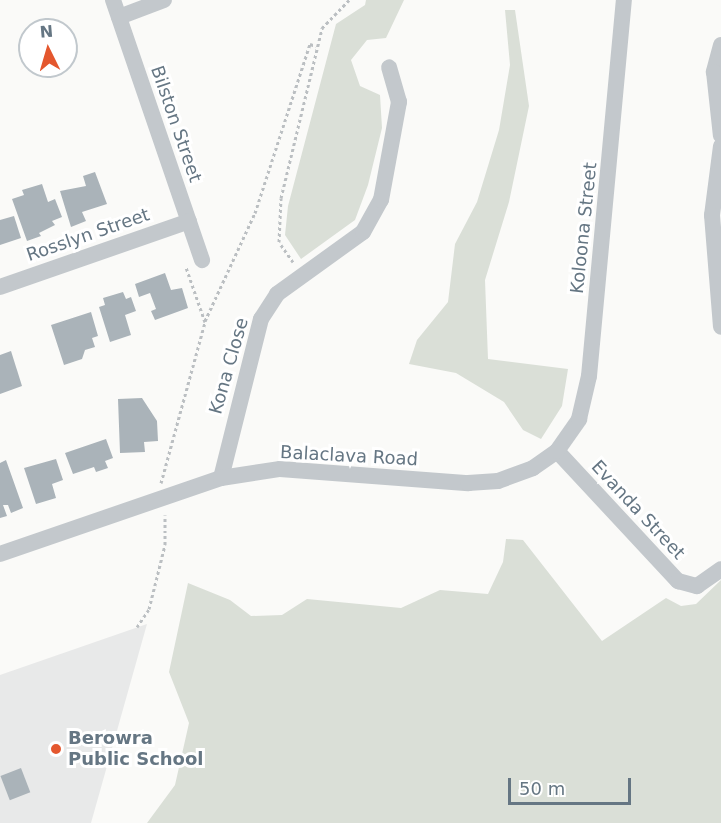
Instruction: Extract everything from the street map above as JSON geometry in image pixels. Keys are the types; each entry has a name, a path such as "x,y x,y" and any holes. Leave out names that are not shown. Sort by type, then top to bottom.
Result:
{"street":[{"name":"Bilston Street","path":"113,0 202,260"},
{"path":"119,17 164,0"},
{"name":"Koloona Street","path":"557,451 579,418 590,376 624,0"},
{"path":"721,45 714,72 721,136"},
{"name":"Kona Close","path":"221,478 261,320 277,294 363,232 381,200 399,102 389,67"},
{"path":"721,146 712,215 721,327"},
{"name":"Rosslyn Street","path":"0,287 189,221"},
{"name":"Balaclava Road","path":"0,554 221,478 280,470 468,483 498,481 533,468 557,451"},
{"name":"Evanda Street","path":"557,451 678,581 697,586 721,569"}],"path":[{"path":"302,276 279,242 281,198 322,28 349,0"},
{"path":"137,627 149,609 165,545 165,497 161,483 205,322 246,236 310,44 316,46"},
{"path":"183,259 205,322"}],"shaded area":[{"path":"366,0 404,0 386,38 367,40 351,60 360,86 380,95 382,128 368,185 355,220 301,259 285,235 288,206 336,24 365,5"},
{"path":"505,10 515,10 529,106 509,202 485,280 488,359 568,369 562,406 541,439 523,430 504,402 456,373 409,364 417,340 448,302 455,244 477,202 499,130 510,65"},
{"path":"506,539 523,540 602,641 666,598 681,606 696,604 721,580 721,823 147,823 175,785 189,723 169,672 188,583 230,600 251,616 282,615 307,599 401,608 440,590 488,594 503,562"},
{"name":"Berowra Public School","path":"147,624 91,823 0,823 0,675"}],"building":[{"path":"95,172 107,204 82,212 86,221 71,227 60,191 86,186 83,176"},
{"path":"42,184 48,202 55,199 62,217 52,221 55,225 39,233 41,236 27,241 12,199 24,195 22,190"},
{"path":"14,216 21,238 0,245 0,220"},
{"path":"165,273 171,290 182,288 188,308 155,320 151,311 156,309 150,293 139,297 135,284"},
{"path":"123,292 126,299 131,297 136,311 125,315 131,335 110,342 99,307 105,305 103,298"},
{"path":"91,312 98,336 92,338 95,347 85,350 82,359 64,365 51,325"},
{"path":"11,351 22,386 0,394 0,355"},
{"path":"142,398 157,421 158,441 144,442 145,452 120,453 118,399"},
{"path":"106,439 113,458 105,461 108,468 96,472 94,467 73,474 65,453"},
{"path":"56,459 63,480 52,484 56,498 36,504 24,468"},
{"path":"6,460 23,508 11,513 8,505 3,505 7,516 0,518 0,463"},
{"path":"21,768 30,792 10,800 0,776"}],"place":[{"name":"Berowra Public School","path":"56,749"}]}
